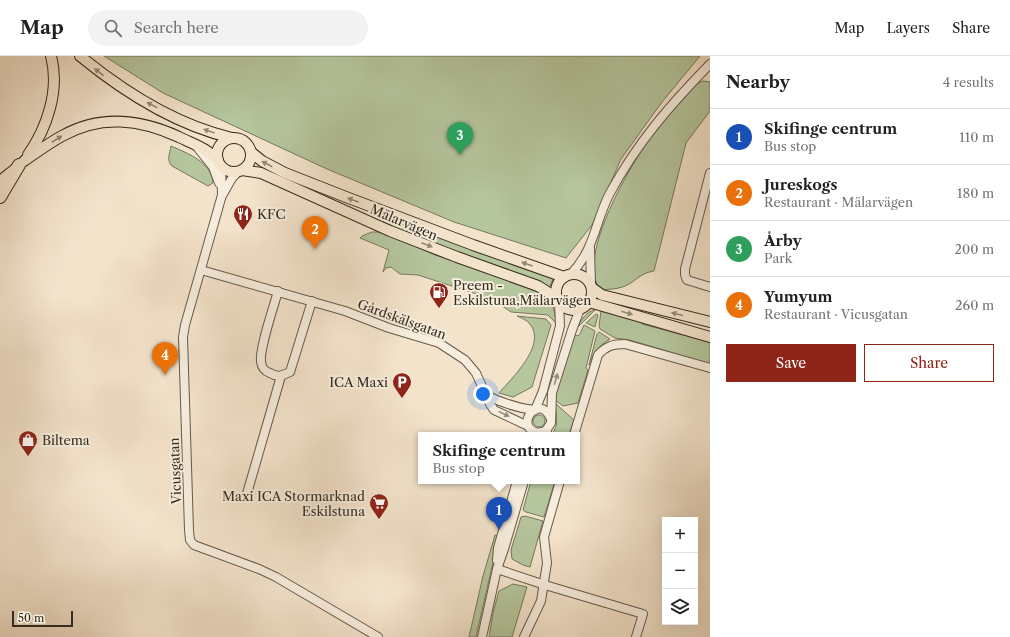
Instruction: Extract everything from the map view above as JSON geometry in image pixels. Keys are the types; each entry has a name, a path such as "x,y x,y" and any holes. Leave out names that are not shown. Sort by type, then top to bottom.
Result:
{"highway":[{"path":"0,197 22,163"}],"main road":[{"path":"22,163 38,141 50,112 54,82 51,56"},
{"path":"0,181 22,163 69,133 87,125 115,121 141,123 166,131 208,151 219,163 231,172 241,170 247,166 250,161 251,152 243,140 232,138 187,123 141,99 108,79 80,56"},
{"path":"219,163 217,151 226,140 232,138"},
{"name":"Mälarvägen","path":"251,152 262,161 279,170 346,197 473,245 567,276"},
{"name":"Mälarvägen","path":"241,170 261,173 390,231 538,286 558,300"},
{"path":"591,287 592,294 589,302 585,307 580,309 570,310 563,307 558,300 556,288 559,282 567,276 576,274 584,277 591,287 602,295 710,322"},
{"path":"589,302 710,337"}],"street":[{"path":"567,276 576,268 590,247 609,195 630,158 652,128 683,91 709,66"},
{"path":"195,145 213,167 222,195"},
{"name":"Vicusgatan","path":"219,163 222,195"},
{"name":"Vicusgatan","path":"241,170 232,178 222,195 202,270 185,325 183,337 188,530 190,540 194,545 259,569 378,637"},
{"path":"710,173 684,269 684,275 687,280 710,286"},
{"path":"590,247 591,287"},
{"name":"Gårdskälsgatan","path":"202,270 345,311 389,328 440,343 465,360 476,373 494,410 528,430"},
{"path":"278,291 260,361 265,371 272,375 281,376 290,372 312,301"},
{"path":"558,300 560,326 544,391 535,410 527,418 528,430 545,432 551,423 552,393 580,309"},
{"path":"575,432 598,355 603,349 610,345 625,344 710,368"},
{"path":"246,497 281,376"},
{"path":"486,395 504,404 521,408 543,410 550,417"},
{"path":"497,569 498,548 516,484"},
{"path":"482,637 497,569 523,484"},
{"path":"524,637 541,600 547,557 544,537 559,484"},
{"path":"497,569 544,585 643,614 636,637"}],"green space":[{"path":"104,56 700,56 662,102 621,159 592,225 566,258 454,222 327,169 163,93"},
{"path":"703,81 710,82 710,111 686,143 654,271 643,275 629,284 619,288 600,289 594,275 595,256 600,234 620,187 644,147 658,128 694,85"},
{"path":"171,146 198,159 208,169 212,176 213,183 208,186 172,166 169,161"},
{"path":"385,217 554,277 549,288 524,275 461,254 382,224"},
{"path":"372,232 384,232 435,255 528,287 541,293 552,304 556,323 548,315 511,312 492,299 418,275 400,274 391,267 386,268 383,272 389,250 360,238"},
{"path":"596,309 576,329 587,314"},
{"path":"601,311 638,319 642,324 710,342 710,364 630,340 615,338 600,329"},
{"path":"596,314 598,315 595,327 586,323"},
{"path":"517,316 546,319 551,325 532,387 513,397 499,393 526,361 534,342 534,332 530,324 526,320"},
{"path":"584,325 595,331 586,368 588,370 578,403 563,406 555,400 556,394 573,334 578,336"},
{"path":"599,332 610,339 592,356 589,365 597,334"},
{"path":"555,403 574,420 570,432 553,432 556,428 557,416"},
{"path":"539,415 543,417 545,421 543,425 539,427 535,425 533,421 535,417"},
{"path":"530,484 554,484 544,517 523,510"},
{"path":"525,516 543,521 530,567 512,559 511,550 521,517"},
{"path":"495,535 499,536 476,637 469,637 483,576"},
{"path":"513,584 527,587 512,637 489,637 499,591"}],"place":[{"name":"Årby","path":"460,155"},
{"name":"KFC","path":"243,231"},
{"name":"Jureskogs","path":"315,249"},
{"name":"Preem - Eskilstuna,Mälarvägen","path":"439,309"},
{"name":"Yumyum","path":"165,375"},
{"name":"ICA Maxi","path":"402,399"},
{"name":"Biltema","path":"28,457"},
{"name":"Maxi ICA Stormarknad Eskilstuna","path":"379,520"},
{"name":"Skifinge centrum","path":"499,530"}]}
